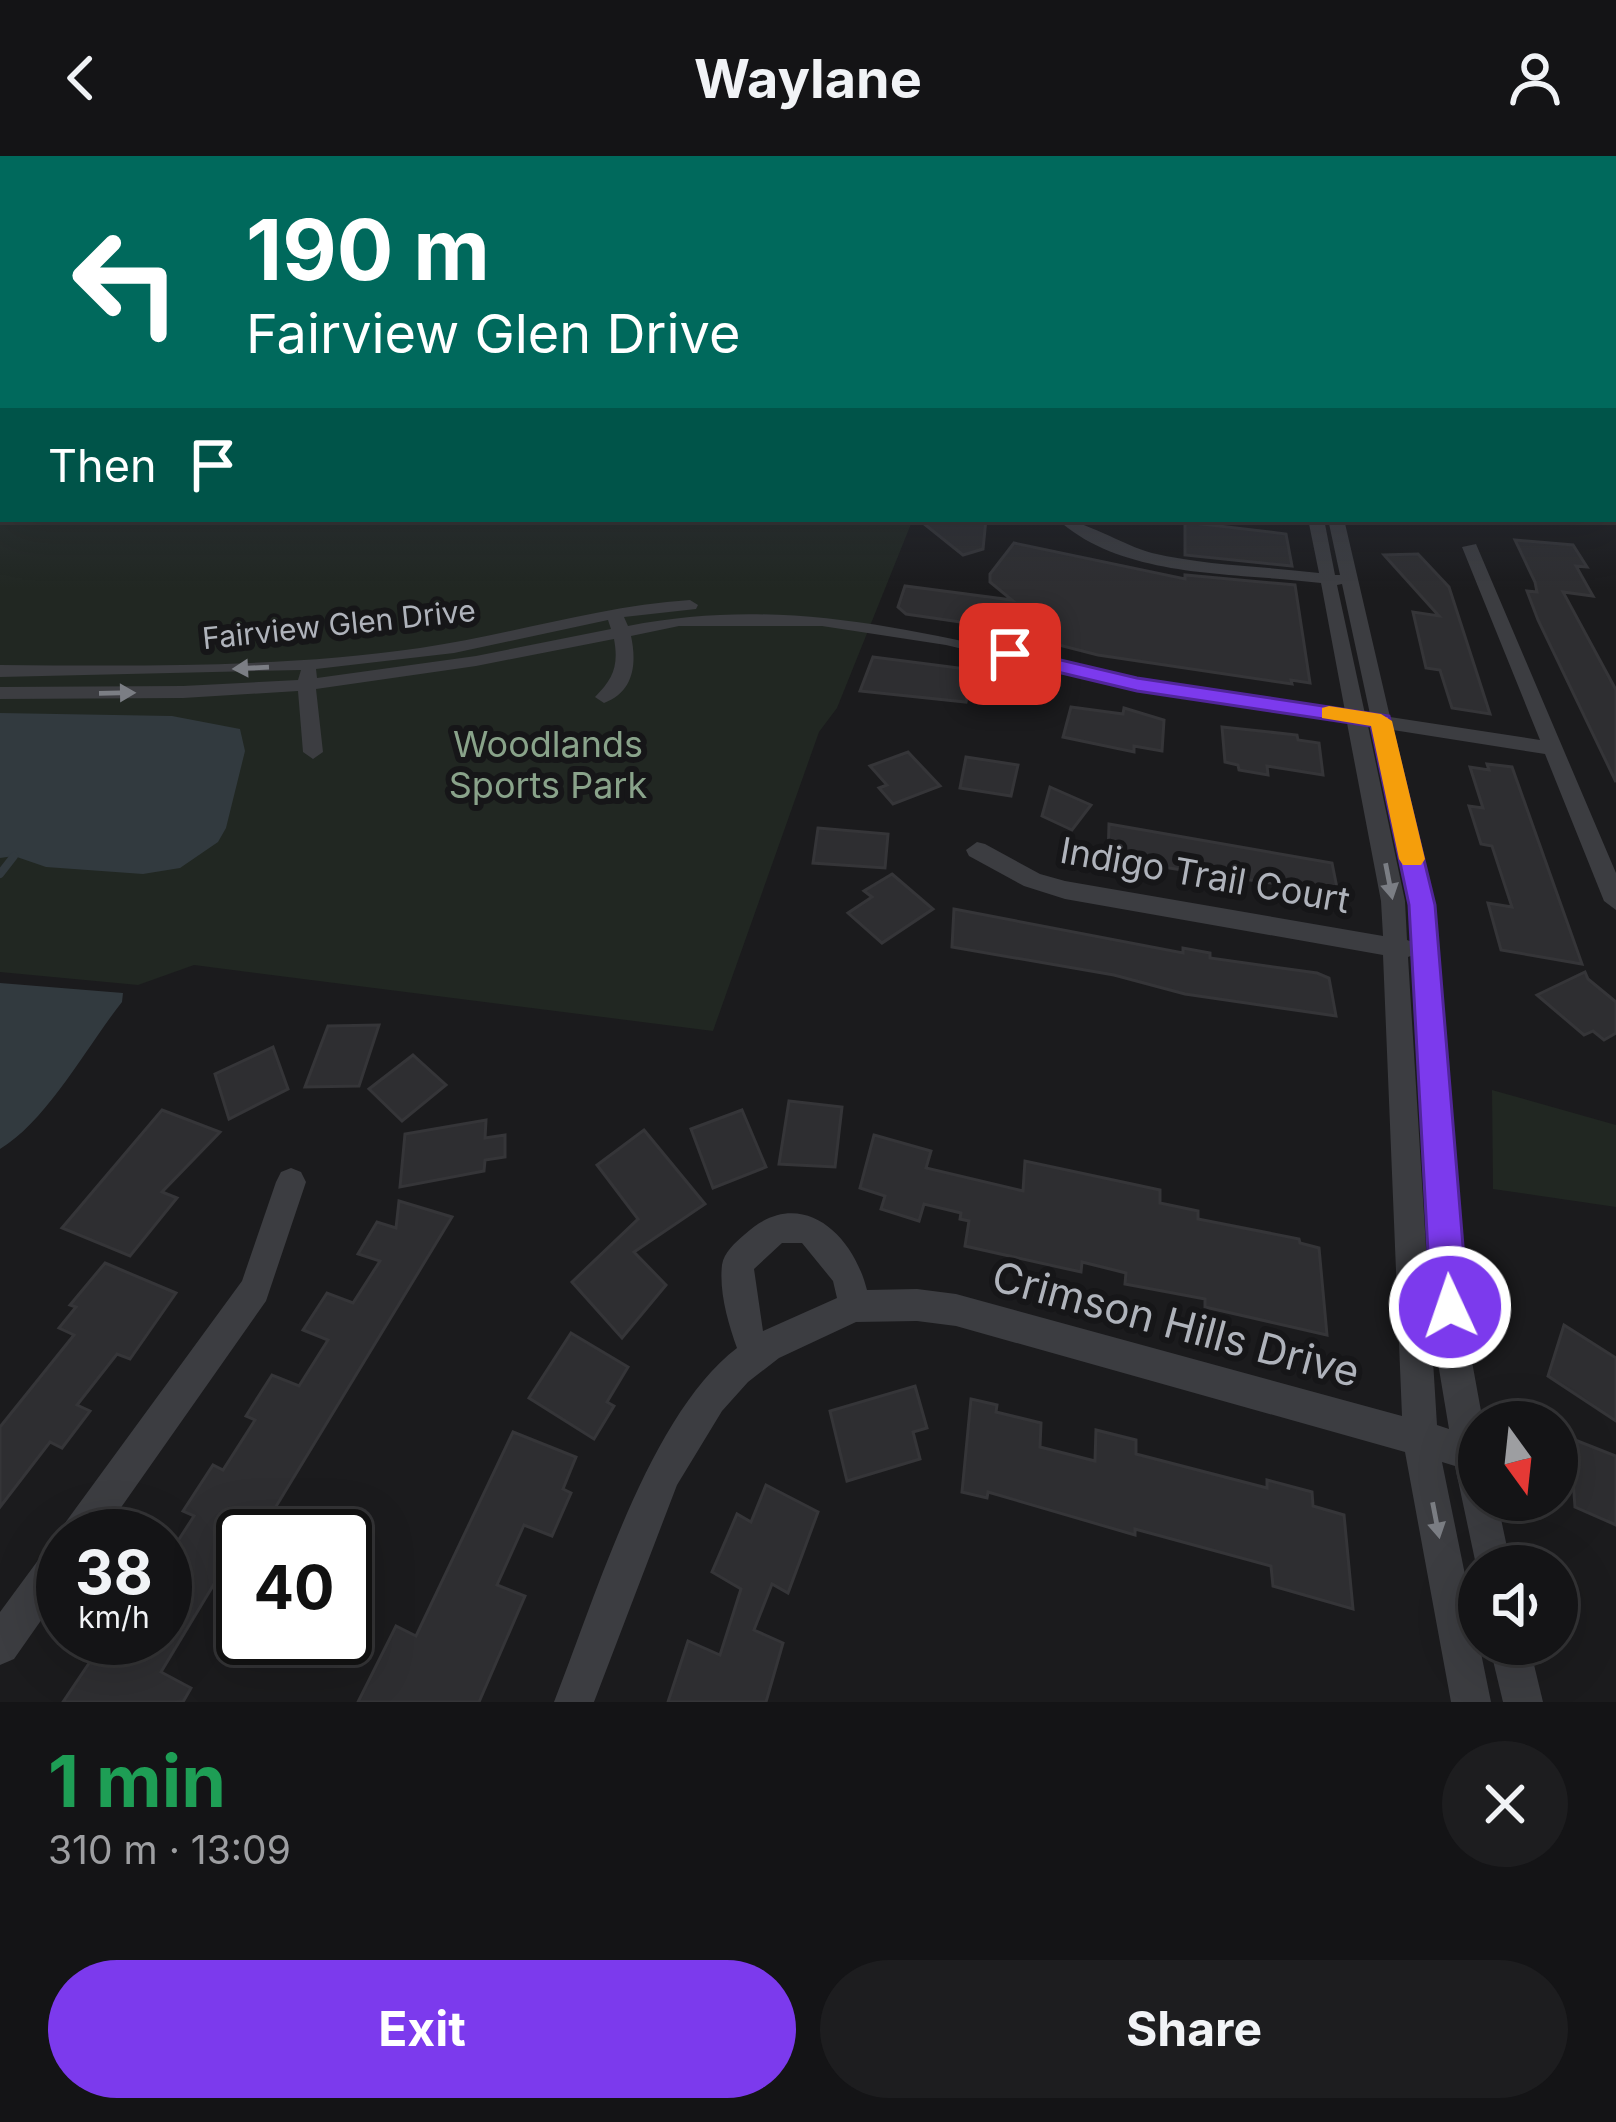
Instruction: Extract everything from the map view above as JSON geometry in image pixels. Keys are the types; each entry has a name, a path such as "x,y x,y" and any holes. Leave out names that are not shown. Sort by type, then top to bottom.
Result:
{"street":[{"path":"1069,522 1101,542 1141,554 1339,580"},
{"path":"1317,522 1339,580 1369,719 1422,905 1452,1346 1461,1401"},
{"path":"1336,522 1339,580"},
{"path":"1470,547 1616,901"},
{"name":"Fairview Glen Drive","path":"0,693 183,692 309,675 476,661 618,622 822,621 946,640 1137,685 1551,748"},
{"path":"604,697 621,684 618,622"},
{"name":"Fairview Glen Drive","path":"0,671 211,670 309,675"},
{"path":"309,675 313,752"},
{"path":"1369,719 1393,901 1420,1438 1471,1702"},
{"name":"Indigo Trail Court","path":"977,850 1032,880 1065,890 1394,946 1427,956"},
{"path":"97,1509 255,1290 291,1182"},
{"path":"756,1354 742,1320 738,1263 760,1236 783,1227 812,1231 847,1274 854,1306"},
{"name":"Crimson Hills Drive","path":"574,1702 663,1474 710,1399 756,1354 854,1306 917,1304 956,1310 1458,1449"},
{"path":"0,1645 36,1595"},
{"path":"1514,1665 1523,1702"}],"green space":[{"name":"Woodlands Sports Park","path":"0,522 912,522 837,708 819,732 713,1031 194,965 138,985 0,972"},
{"path":"1492,1090 1616,1125 1616,1207 1493,1189"}],"shaded area":[{"path":"0,713 172,716 240,729 245,751 226,828 218,842 180,868 143,874 46,867 14,856 0,858"},
{"path":"0,983 123,993 122,1002 50,1102 0,1149"}],"building":[{"path":"922,522 986,522 983,549 963,555"},
{"path":"1185,522 1286,534 1292,566 1185,555"},
{"path":"1515,540 1573,545 1587,567 1576,566 1593,596 1563,592 1616,690 1616,782 1538,620 1527,591 1537,592 1535,582"},
{"path":"1014,543 1185,579 1185,575 1295,585 1310,683 1098,655 981,625 906,614 898,607 905,586 1012,600 990,582 990,574"},
{"path":"1418,554 1449,587 1490,714 1452,708 1440,670 1426,668 1413,612 1439,616 1384,555"},
{"path":"873,657 974,670 966,702 860,691"},
{"path":"1071,707 1123,714 1124,708 1164,720 1162,751 1134,746 1134,752 1063,737"},
{"path":"1222,727 1297,735 1298,740 1319,743 1323,775 1267,766 1268,775 1239,770 1238,765 1225,762"},
{"path":"908,752 940,786 893,804 879,788 887,785 870,766"},
{"path":"966,757 1018,765 1011,796 960,788"},
{"path":"1487,764 1512,767 1582,964 1501,950 1488,903 1512,907 1492,846 1481,844 1469,806 1483,808 1470,767 1489,770"},
{"path":"1050,787 1091,805 1072,830 1042,816"},
{"path":"1109,824 1332,863 1338,893 1108,859"},
{"path":"818,828 888,834 885,868 813,863"},
{"path":"892,874 933,909 882,943 848,913 872,897 864,891"},
{"path":"954,909 1183,953 1183,948 1210,953 1210,958 1317,973 1329,978 1336,1016 1185,994 1114,975 952,947"},
{"path":"1585,972 1616,1002 1616,1033 1604,1040 1593,1031 1584,1035 1537,995"},
{"path":"379,1025 359,1086 305,1087 328,1026"},
{"path":"273,1047 288,1089 229,1119 215,1074"},
{"path":"413,1055 446,1085 402,1121 369,1089"},
{"path":"789,1101 842,1107 835,1167 779,1164"},
{"path":"162,1110 220,1132 162,1192 177,1198 130,1256 62,1228"},
{"path":"742,1110 766,1167 713,1188 691,1129"},
{"path":"486,1120 485,1138 505,1135 505,1157 485,1160 484,1171 400,1187 405,1134"},
{"path":"644,1130 705,1204 634,1252 666,1285 622,1338 572,1282 638,1219 597,1165"},
{"path":"874,1135 931,1151 926,1168 1023,1191 1025,1161 1160,1190 1160,1203 1198,1211 1198,1219 1299,1239 1319,1248 1327,1335 1205,1307 1205,1299 1125,1284 1126,1273 1082,1262 1081,1272 965,1246 969,1221 960,1219 961,1213 924,1204 919,1221 881,1209 885,1196 860,1188"},
{"path":"399,1201 452,1217 274,1509 216,1509 216,1581 192,1621 194,1516 192,1509 184,1509 213,1465 223,1470 255,1420 246,1416 272,1375 299,1386 328,1340 303,1330 327,1293 353,1303 380,1261 358,1254 377,1222 396,1228"},
{"path":"105,1263 176,1293 130,1359 117,1354 77,1405 90,1411 62,1448 50,1442 0,1507 0,1427 74,1335 59,1328 76,1307 70,1305"},
{"path":"1564,1325 1616,1358 1616,1421 1548,1376"},
{"path":"571,1333 628,1367 607,1402 614,1406 594,1439 529,1398"},
{"path":"915,1386 927,1428 913,1432 920,1459 847,1481 830,1411"},
{"path":"971,1399 997,1405 996,1412 1041,1423 1040,1447 1095,1461 1096,1430 1136,1440 1136,1454 1267,1488 1267,1480 1312,1492 1313,1506 1344,1515 1353,1609 1273,1586 1271,1566 1135,1529 1135,1535 988,1492 987,1498 962,1492"},
{"path":"513,1432 576,1457 563,1489 571,1493 552,1536 524,1525 497,1585 525,1596 479,1702 358,1702 396,1626 416,1636"},
{"path":"1578,1441 1616,1456 1616,1525 1578,1508"},
{"path":"766,1485 818,1512 788,1593 772,1584 754,1630 783,1643 766,1702 668,1702 688,1641 720,1655 741,1589 712,1572 737,1514 751,1522"},
{"path":"88,1665 165,1665 161,1672 191,1688 183,1702 63,1702"}],"waterway":[{"path":"0,874 14,856"}],"slow traffic":[{"path":"1329,713 1381,721 1412,859"}],"route":[{"path":"1010,654 1137,685 1381,721 1422,905 1450,1307"}]}
